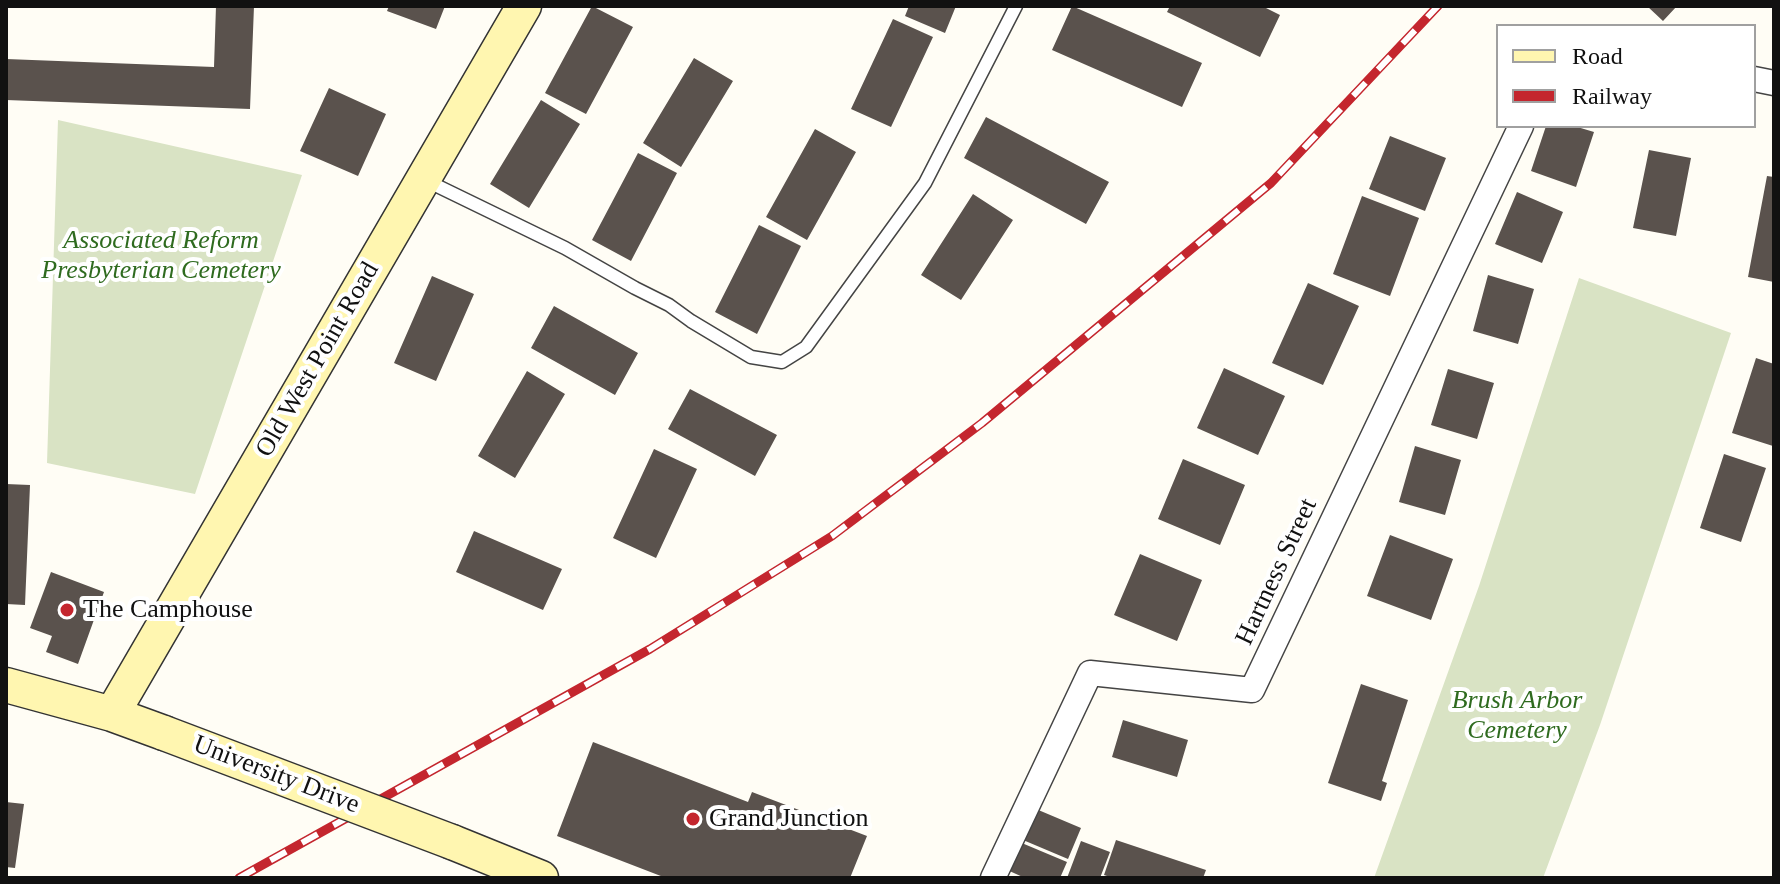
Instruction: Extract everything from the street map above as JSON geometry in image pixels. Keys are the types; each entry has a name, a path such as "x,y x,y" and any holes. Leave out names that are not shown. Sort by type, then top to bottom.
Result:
{"street":[{"name":"Old West Point Road","path":"112,714 524,6"},
{"name":"Hartness Street","path":"993,878 1090,673 1252,690 1520,128"},
{"name":"University Drive","path":"6,685 112,714 541,878"}],"lane":[{"path":"422,179 565,248 669,305 751,357 782,362 806,347 925,183 1016,6"}],"green space":[{"name":"Associated Reform Presbyterian Cemetery","path":"58,120 302,175 195,494 47,463"},
{"name":"Brush Arbor Cemetery","path":"1579,278 1731,333 1600,725 1543,878 1374,878 1479,586"}],"building":[{"path":"216,6 254,6 250,109 6,100 6,59 214,67"},
{"path":"389,6 445,6 436,29 387,11"},
{"path":"592,6 633,27 586,114 545,93"},
{"path":"909,6 956,6 945,33 905,16"},
{"path":"1072,6 1202,63 1182,107 1052,50"},
{"path":"1170,6 1262,6 1280,15 1260,57 1167,12"},
{"path":"1647,6 1677,6 1663,21"},
{"path":"893,19 933,37 891,127 851,109"},
{"path":"694,58 733,81 681,167 643,143"},
{"path":"329,88 386,114 358,176 300,151"},
{"path":"541,100 580,124 529,208 490,184"},
{"path":"986,117 1109,182 1086,224 964,158"},
{"path":"1545,128 1581,128 1594,132 1576,187 1531,171"},
{"path":"815,129 856,152 807,240 766,217"},
{"path":"1390,136 1446,158 1425,211 1369,189"},
{"path":"1649,150 1691,158 1676,236 1633,228"},
{"path":"638,153 677,173 631,261 592,240"},
{"path":"1767,176 1774,177 1774,282 1748,277"},
{"path":"1517,192 1563,212 1542,263 1495,244"},
{"path":"973,194 1013,220 961,300 921,275"},
{"path":"1362,196 1419,218 1390,296 1333,274"},
{"path":"759,225 801,246 757,334 715,312"},
{"path":"1488,275 1534,289 1518,344 1473,331"},
{"path":"432,276 474,294 436,381 394,363"},
{"path":"1308,283 1359,306 1323,385 1272,363"},
{"path":"554,306 638,353 615,395 531,348"},
{"path":"1756,358 1774,364 1773,446 1732,433"},
{"path":"1224,368 1285,396 1258,455 1197,428"},
{"path":"1448,369 1494,383 1477,439 1431,425"},
{"path":"527,371 565,394 515,478 478,456"},
{"path":"690,389 777,435 755,476 668,429"},
{"path":"1415,446 1461,460 1445,515 1399,502"},
{"path":"654,449 697,469 656,558 613,538"},
{"path":"1724,454 1766,468 1741,542 1700,528"},
{"path":"1183,459 1245,485 1220,545 1158,519"},
{"path":"6,484 30,485 25,605 6,604"},
{"path":"474,531 562,569 543,610 456,572"},
{"path":"1390,535 1453,559 1431,620 1367,596"},
{"path":"1140,554 1202,580 1177,641 1114,615"},
{"name":"The Camphouse","path":"51,572 104,592 78,664 46,652 52,636 30,628"},
{"path":"1361,684 1408,700 1382,781 1387,783 1381,801 1328,783"},
{"path":"1123,720 1188,740 1177,777 1112,757"},
{"name":"Grand Junction","path":"593,742 748,802 752,792 867,836 850,878 666,878 557,836"},
{"path":"6,802 24,804 15,868 6,867"},
{"path":"1036,809 1081,828 1068,859 1023,840"},
{"path":"1116,840 1206,870 1203,878 1113,878 1104,875"},
{"path":"1017,841 1067,862 1060,878 1025,878 1005,869"},
{"path":"1081,841 1110,852 1100,878 1067,878"}],"railway":[{"path":"239,878 650,649 832,536 982,423 1271,183 1438,6"}],"place":[{"name":"The Camphouse","path":"67,610"},
{"name":"Grand Junction","path":"693,819"}]}
